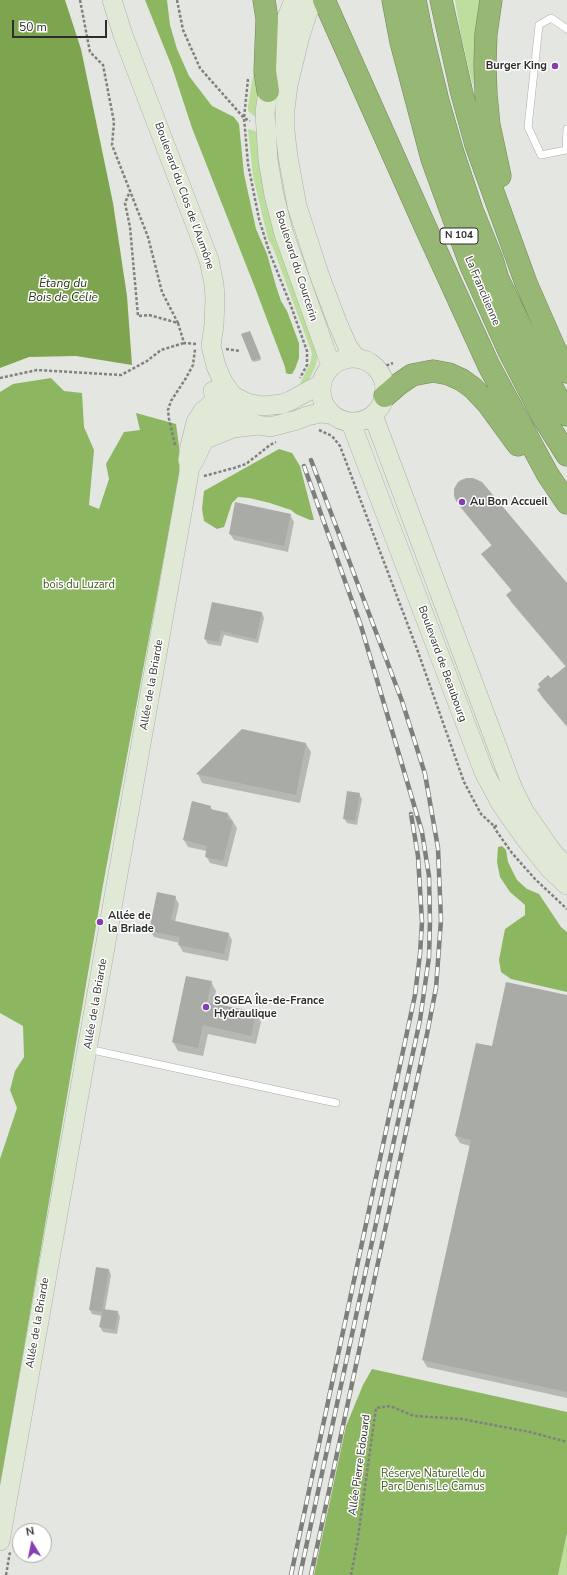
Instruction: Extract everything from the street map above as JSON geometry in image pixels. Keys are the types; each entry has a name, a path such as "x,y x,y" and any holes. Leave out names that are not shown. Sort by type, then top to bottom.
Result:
{"highway":[{"path":"264,0 267,19 265,71 268,91"},
{"path":"324,0 474,335 548,475 567,503"},
{"name":"La Francilienne","path":"393,0 401,42 432,159 471,266 509,352 543,417 567,455"},
{"name":"La Francilienne","path":"415,0 438,101 472,210 492,259 498,279 529,344 567,415"},
{"path":"441,0 462,94 476,145 526,283 567,372"},
{"path":"491,0 486,34 486,94 489,125 502,186 499,209"},
{"path":"385,396 412,375 422,372 441,372 462,380 473,388 488,404 512,435 530,463 548,475"}],"main road":[{"name":"Boulevard du Clos de l'Aumône","path":"112,0 123,35 209,260 214,284 214,325 201,343 208,364 212,390 225,401"},
{"name":"Boulevard du Courcerin","path":"294,0 284,25 268,91 265,128 268,160 277,210 289,252 331,366"},
{"name":"Boulevard du Courcerin","path":"315,0 308,11 300,36 288,85 285,109 285,131 297,206 319,274 337,322 348,346 356,358"},
{"path":"347,358 356,358 385,366 382,377 385,386 385,396 379,410 373,416 359,422 351,423 337,419 330,414 320,395 323,377 331,366 347,358"},
{"path":"225,401 263,406 276,405 300,397 321,384"},
{"path":"225,401 241,419 258,425 270,427 320,413 330,414"},
{"name":"Allée de la Briarde","path":"189,471 225,401"},
{"name":"Allée de la Briarde","path":"0,1541 189,471 188,460 196,422 203,411 225,401"},
{"name":"Boulevard de Beaubourg","path":"373,416 513,789 524,811 551,850 567,868"},
{"name":"Boulevard de Beaubourg","path":"351,423 502,822 533,849 549,868 567,885"},
{"path":"206,439 233,428 258,425"}],"lane":[{"path":"567,29 551,18 539,25 528,127 541,155 566,150 567,129"},
{"path":"88,1049 336,1103"}],"path":[{"path":"80,0 90,52 103,65 114,122 112,145 148,238 162,292 178,323 184,343"},
{"path":"177,0 183,30 200,68 244,118 265,128"},
{"path":"130,191 125,203 130,227 138,316 148,316 178,323"},
{"path":"0,378 37,370 121,375 147,361 161,350 184,343 201,343 193,365 170,401 168,410 171,434 176,449"},
{"path":"311,430 326,432 332,436 340,446 414,642 464,782 481,814 502,822 494,829 530,874 567,909"},
{"path":"189,471 201,476 234,468 246,464 270,445 282,441"},
{"name":"Allée Pierre Edouard","path":"351,1575 357,1544 376,1408 390,1406 414,1416 462,1420 530,1432 567,1442"}],"shaded area":[{"path":"455,0 484,0 473,86 461,35"},
{"path":"259,41 258,119 248,111 248,106"},
{"path":"248,129 258,132 318,353 316,365 309,380 299,386 311,361 312,353 273,248 268,239 253,176"},
{"path":"567,1533 567,1575 558,1575"}],"green space":[{"path":"145,0 167,0 170,25 177,49 189,76 212,106 234,117 239,124 244,174 256,229 267,254 281,301 287,311 299,343 299,358 292,374 286,373 254,285 192,128 172,67"},
{"name":"bois du Luzard","path":"51,378 64,391 82,393 84,427 94,450 89,505 99,509 109,479 106,464 124,432 140,430 136,413 176,424 179,446 179,476 103,885 0,1489 0,1159 17,1108 10,1090 15,1071 24,1057 23,1026 0,1013 0,392 13,384"},
{"path":"279,449 292,453 300,466 314,520 310,520 296,514 291,510 270,503 238,497 232,503 224,527 217,529 204,521 202,509 204,491"},
{"path":"502,846 506,850 508,862 517,880 527,889 539,894 561,927 567,932 567,992 511,979 501,972 499,960 505,929 525,915 525,905 510,892 500,877 497,862 498,847"},
{"name":"Réserve Naturelle du Parc Denis Le Camus","path":"372,1369 567,1412 567,1533 558,1575 314,1575 346,1426 363,1385"}],"water":[{"name":"Étang du Bois de Célie","path":"0,0 65,0 81,49 113,203 127,296 132,365 76,356 29,357 0,368"}],"building":[{"path":"250,331 261,358 252,361 241,334"},
{"path":"467,478 473,478 482,482 567,583 567,726 537,690 540,687 538,684 548,675 551,678 566,666 506,595 512,590 481,554 492,545 456,501 454,496 454,489 458,482"},
{"path":"235,502 291,514 284,546 229,534"},
{"path":"212,602 262,612 256,639 221,631 219,642 204,639"},
{"path":"242,729 306,743 296,795 196,774"},
{"path":"347,791 360,793 355,821 343,819"},
{"path":"192,801 211,806 210,809 228,813 227,819 233,821 223,861 205,857 207,846 183,840"},
{"path":"157,892 176,896 171,920 229,933 224,954 178,945 180,937 149,931"},
{"name":"SOGEA Île-de-France Hydraulique","path":"186,976 212,981 207,1002 256,1012 251,1036 203,1025 198,1048 172,1042"},
{"path":"506,982 567,995 567,1392 422,1360 471,1140 455,1136 476,1043 492,1046"},
{"path":"96,1267 109,1269 102,1312 89,1310"},
{"path":"103,1309 118,1311 115,1330 99,1327"}],"railway":[{"path":"311,460 402,701 425,774 438,848 441,920 436,988 427,1034 311,1575"},
{"path":"300,1575 420,1020 429,957 430,922 429,876 422,832 361,626 304,466"},
{"path":"291,1575 415,995 422,922 418,856 411,814"}],"place":[{"name":"Burger King","path":"555,66"},
{"name":"Au Bon Accueil","path":"462,502"},
{"name":"Allée de la Briade","path":"100,922"},
{"name":"SOGEA Île-de-France Hydraulique","path":"206,1007"}]}
